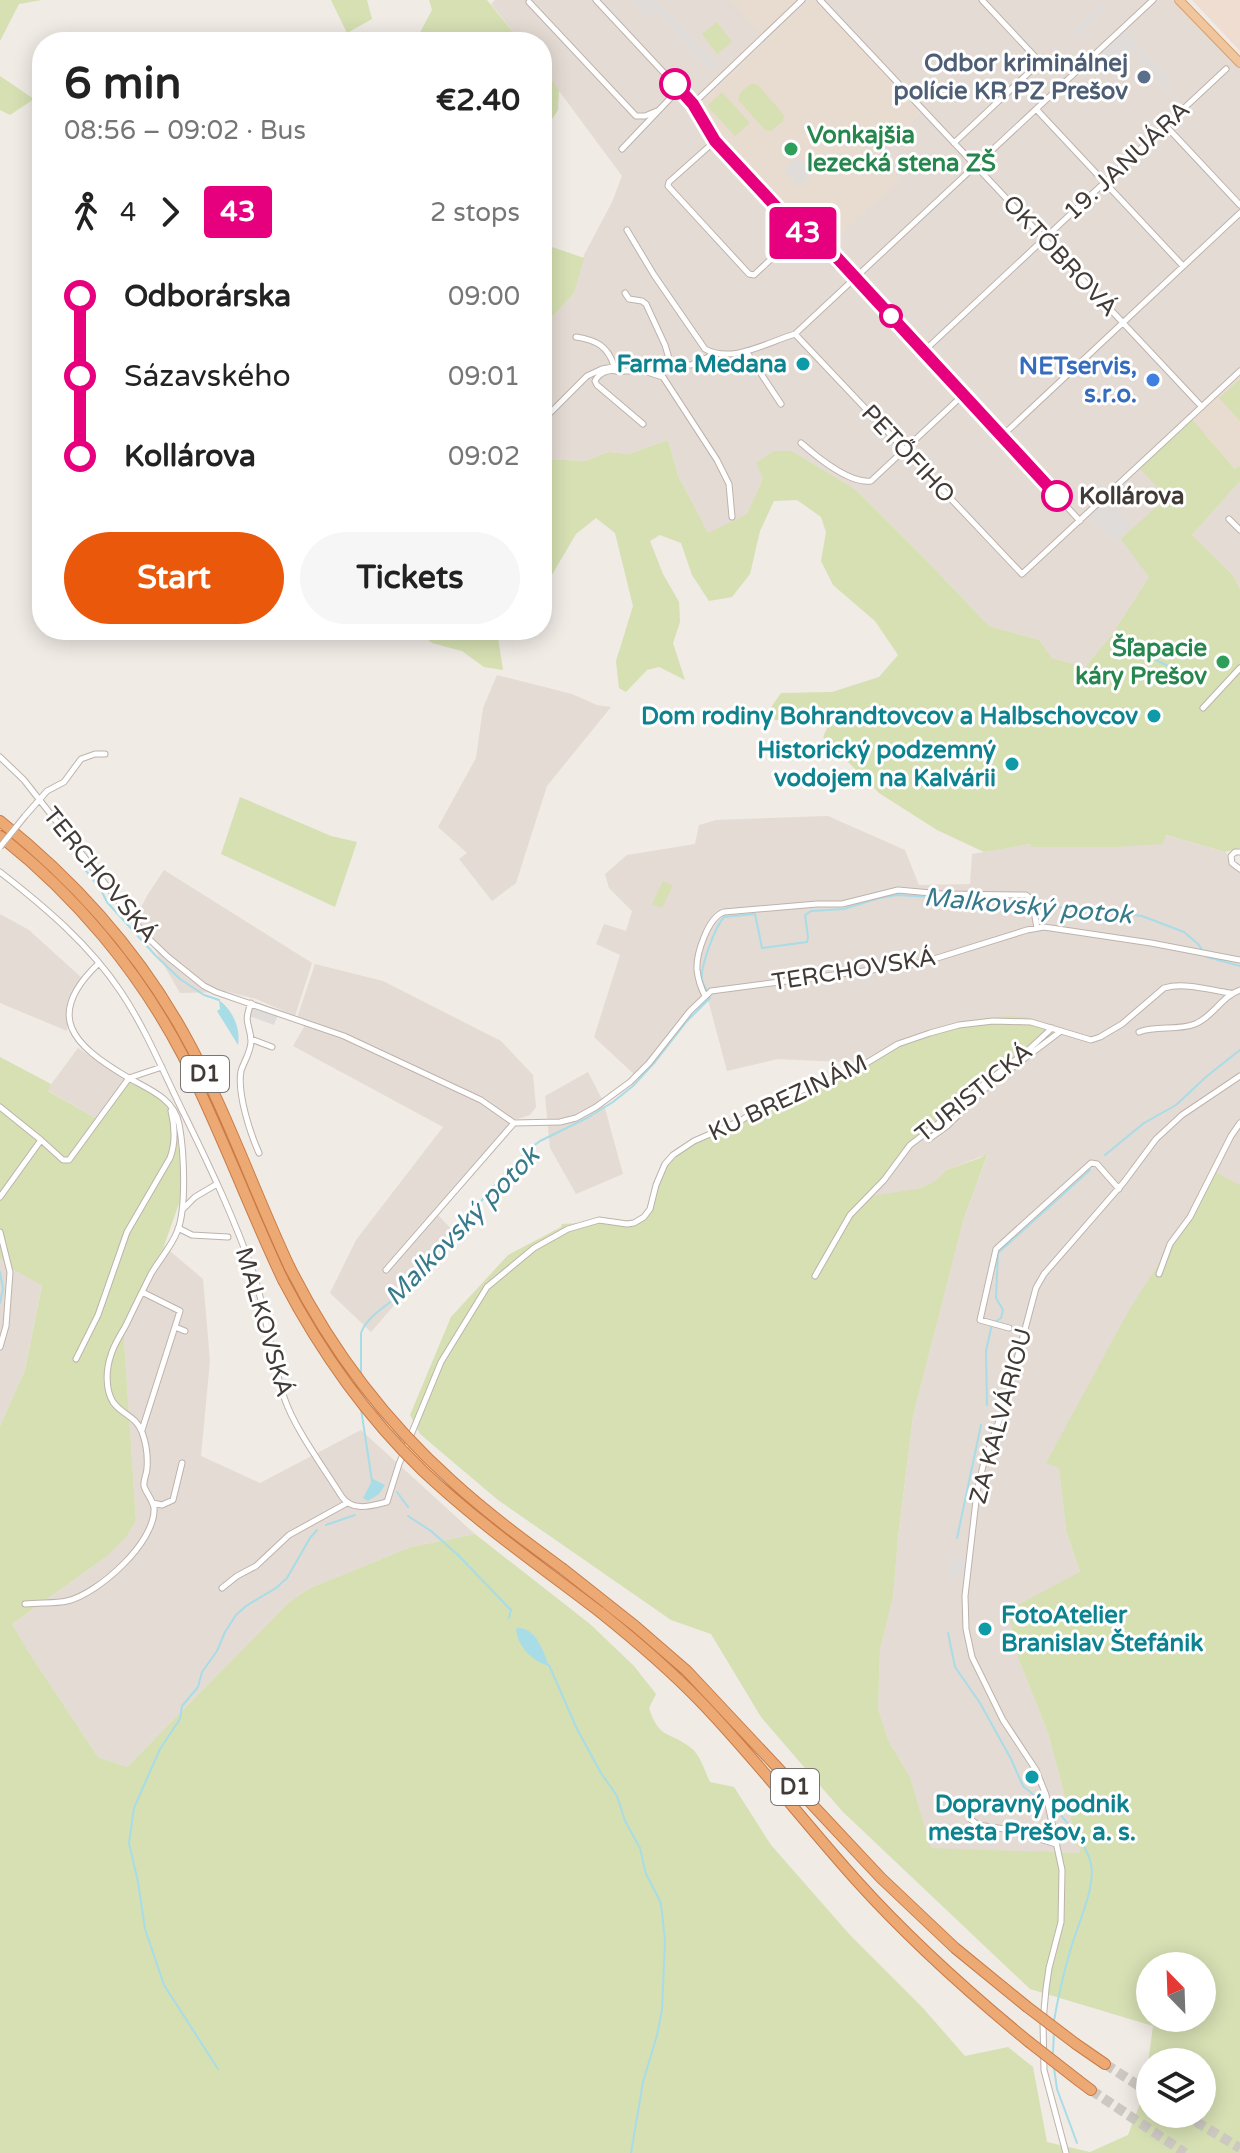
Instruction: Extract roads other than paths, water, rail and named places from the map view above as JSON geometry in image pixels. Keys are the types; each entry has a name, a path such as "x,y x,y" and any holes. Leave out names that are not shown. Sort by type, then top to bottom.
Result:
{"highway":[{"name":"D1","path":"0,821 87,900 153,983 201,1066 289,1266 310,1305 342,1357 402,1432 473,1500 635,1626 687,1671 881,1878 955,1948 1026,2006 1105,2064"},
{"name":"D1","path":"0,836 69,898 110,945 168,1029 204,1100 283,1280 334,1366 376,1421 439,1486 475,1517 648,1652 699,1700 896,1922 958,1982 1091,2090"},
{"path":"0,846 44,874"}],"main road":[{"path":"1179,0 1240,63"}],"street":[{"path":"596,0 693,104 715,141 800,232 828,248 1080,521 1240,371"},
{"path":"693,104 802,0"},
{"name":"OKTÓBROVÁ","path":"820,0 1202,407"},
{"path":"954,143 1040,62 982,0"},
{"path":"643,424 600,390 595,381 602,374 641,362 691,365 714,354 746,351 795,334 1153,0"},
{"path":"529,2 636,116 657,111"},
{"name":"19. JANUÁRA","path":"923,352 1226,69"},
{"path":"622,149 679,89"},
{"path":"1036,109 1183,266"},
{"path":"1165,125 1240,205"},
{"path":"715,141 668,186 749,274 754,275 800,232"},
{"path":"1002,436 1240,213"},
{"path":"627,230 705,349 714,354"},
{"path":"625,293 629,299 646,304 671,365"},
{"name":"PETŐFIHO","path":"795,334 1022,574 1080,521"},
{"path":"576,337 598,342 610,355 616,368"},
{"path":"704,358 705,349"},
{"path":"746,351 781,404"},
{"path":"552,411 587,376 602,369 644,371 663,377 729,484 732,517"},
{"path":"801,443 825,464 859,481 871,481 963,395"},
{"path":"1229,519 1240,530"},
{"path":"1203,708 1240,668"},
{"name":"TERCHOVSKÁ","path":"0,846 39,799 64,782 81,759 105,754"},
{"name":"TERCHOVSKÁ","path":"0,757 24,780 146,936 204,986 344,1036 481,1100 514,1123"},
{"path":"1240,852 1231,856 1232,863 1240,869"},
{"name":"MALKOVSKÁ","path":"0,872 63,924 99,963 147,1036 217,1184 255,1280 284,1398 315,1455 347,1503"},
{"path":"386,1270 514,1123 560,1122 576,1118 616,1093 640,1072 708,994 697,972 697,964 714,917 724,912 842,904 898,890 1026,895 1032,900 1037,928"},
{"name":"TERCHOVSKÁ","path":"708,994 910,965 1037,928 1132,940 1240,960"},
{"path":"25,1604 66,1602 87,1594 122,1566 149,1528 153,1514 152,1502 144,1484 147,1454 142,1432 138,1424 114,1404 107,1387 107,1372 111,1355 142,1292 178,1228 184,1197 179,1124 161,1096 84,1048 76,1039 68,1012 73,995 84,977 99,963"},
{"name":"KU BREZINÁM","path":"347,1503 369,1507 387,1502 399,1464 441,1362 487,1287 534,1248 568,1229 599,1220 634,1223 644,1217 650,1209 665,1164 694,1141 742,1120 764,1104 850,1073 898,1044 959,1025 993,1021 1031,1022 1091,1040 1139,1011 1158,991 1171,986 1230,993"},
{"path":"1139,1032 1196,1024 1230,993 1240,990"},
{"path":"251,1003 246,1026 251,1039 240,1081 248,1126 259,1153"},
{"name":"TURISTICKÁ","path":"815,1276 850,1215 884,1180 910,1145 1053,1028"},
{"name":"TURISTICKÁ","path":"929,1139 988,1086 1061,1031"},
{"path":"251,1039 272,1047"},
{"path":"0,1107 63,1160 69,1160 129,1078 162,1067"},
{"name":"ZA KALVÁRIOU","path":"1066,2153 1043,2057 1043,2021 1049,1968 1061,1922 1062,1870 1046,1795 1036,1770 1003,1720 972,1657 966,1629 965,1596 977,1492 1005,1404 1036,1288 1044,1274 1119,1189 1156,1139 1182,1115 1240,1076"},
{"path":"76,1359 98,1315 127,1232 170,1158 174,1136 170,1106"},
{"path":"1159,1274 1170,1244 1190,1217 1240,1123"},
{"path":"0,1197 41,1140"},
{"name":"ZA KALVÁRIOU","path":"1009,1328 980,1320 996,1249 1091,1163 1097,1164 1119,1189"},
{"path":"182,1211 195,1197 217,1184"},
{"path":"178,1228 192,1235 228,1237"},
{"path":"0,1232 10,1272 6,1326 0,1347"},
{"path":"142,1292 180,1311 142,1432"},
{"path":"175,1327 185,1331"},
{"path":"152,1502 162,1505 173,1500 182,1463"},
{"path":"222,1588 256,1566 289,1535 347,1503"},
{"path":"969,1818 978,1825 1011,1830 1056,1844"}],"water":[{"path":"219,1000 234,1020 238,1045 217,1011 220,1009"},
{"path":"373,1479 385,1485 379,1494 368,1501 363,1498"},
{"path":"518,1628 534,1636 549,1666 527,1652 517,1636"}],"waterway":[{"path":"1156,660 1176,670"},
{"path":"74,856 100,888 107,902 156,956 180,979 204,995 219,1000"},
{"name":"Malkovský potok","path":"361,1374 361,1333 368,1321 400,1294 528,1150 587,1118 633,1086 710,998 702,980 703,966 724,917 755,914 762,948 807,942 805,915 811,911 844,909 897,895 999,901 1142,916 1184,932 1207,957 1240,966"},
{"path":"1105,1155 1144,1123 1176,1105 1240,1050"},
{"path":"987,1405 986,1351 992,1324 1001,1318 1003,1310 996,1298 998,1253 1090,1170"},
{"path":"0,1272 3,1289 0,1303"},
{"name":"Malkovský potok","path":"361,1409 372,1481"},
{"path":"957,1538 981,1425"},
{"path":"397,1492 408,1507"},
{"path":"326,1525 355,1515"},
{"path":"408,1516 458,1555 511,1610 509,1618"},
{"path":"218,2069 164,1985 145,1929 129,1843 134,1808 160,1749 180,1719 182,1706 198,1687 202,1672 236,1615 287,1578 317,1530"},
{"path":"948,1633 955,1667 980,1703 1023,1786 1041,1801"},
{"path":"549,1665 577,1729 617,1796 625,1821 640,1848 646,1874 660,1901 662,1912 665,1941 662,2010 643,2082 631,2153"},
{"path":"1054,1807 1085,1848 1092,1873 1054,2021"},
{"path":"1053,2053 1054,2032"},
{"path":"1054,2068 1057,2089 1077,2143"}],"tunnel":[{"path":"1105,2064 1136,2084"},
{"path":"1091,2090 1185,2153"},
{"path":"1206,2128 1240,2148"}],"place":[{"name":"Odbor kriminálnej polície KR PZ Prešov","path":"1144,77"},
{"name":"Vonkajšia lezecká stena ZŠ","path":"791,149"},
{"name":"Farma Medana","path":"803,364"},
{"name":"NETservis, s.r.o.","path":"1153,380"},
{"name":"Kollárova","path":"1057,496"},
{"name":"Šľapacie káry Prešov","path":"1223,662"},
{"name":"Dom rodiny Bohrandtovcov a Halbschovcov","path":"1154,716"},
{"name":"Historický podzemný vodojem na Kalvárii","path":"1012,764"},
{"name":"FotoAtelier Branislav Štefánik","path":"985,1629"},
{"name":"Dopravný podnik mesta Prešov, a. s.","path":"1032,1777"}]}
